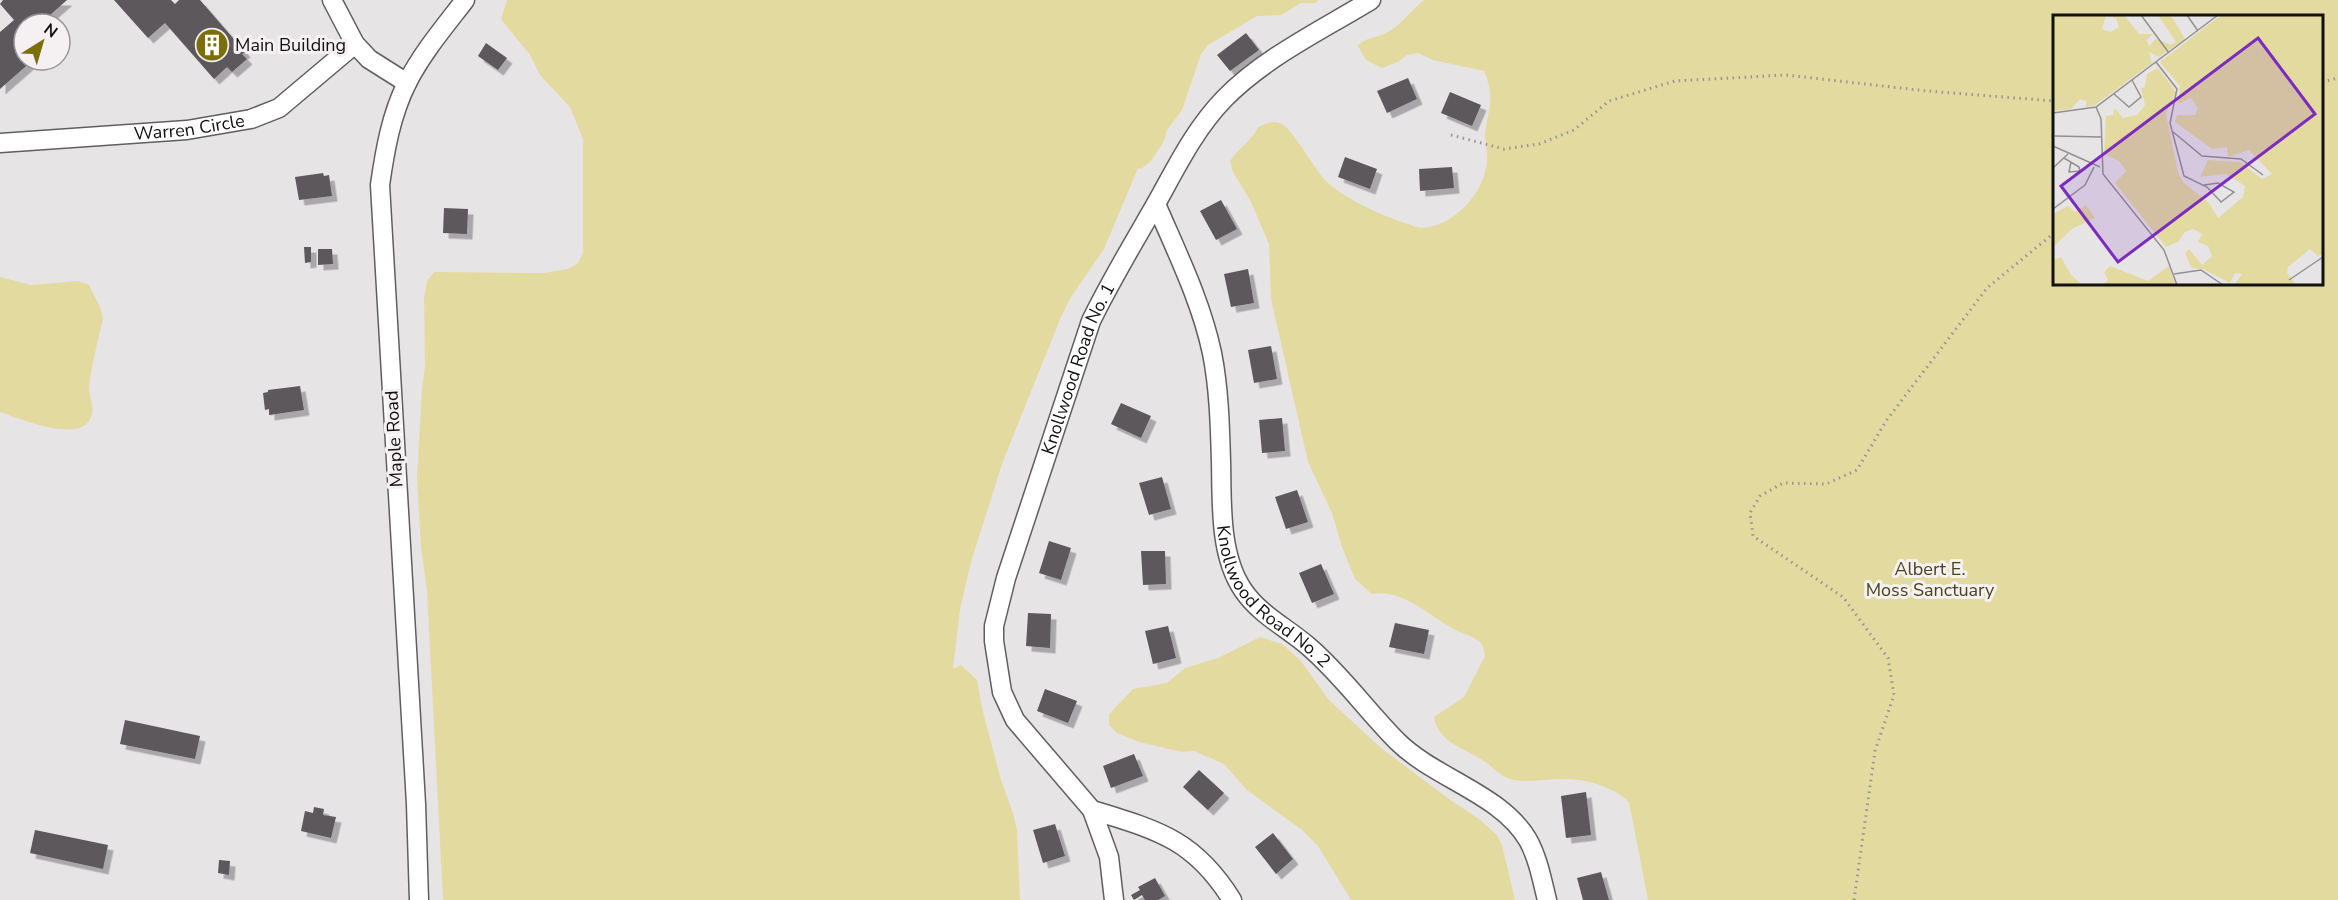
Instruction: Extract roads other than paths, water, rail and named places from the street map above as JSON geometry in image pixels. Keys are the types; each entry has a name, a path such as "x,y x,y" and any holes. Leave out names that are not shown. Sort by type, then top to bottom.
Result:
{"street":[{"path":"332,0 355,44 369,59 407,83"},
{"name":"Maple Road","path":"419,900 381,185 385,147 392,121 407,83 465,0"},
{"name":"Knollwood Road No. 1","path":"1114,900 1108,857 1092,810 1015,720 1002,692 994,626 1006,578 1091,321 1107,287 1205,120 1225,98 1290,48 1371,0"},
{"name":"Warren Circle","path":"0,143 176,130 251,119 279,108 355,44"},
{"name":"Knollwood Road No. 2","path":"1156,204 1194,294 1211,351 1216,380 1222,515 1231,562 1242,590 1273,621 1307,645 1324,661 1399,743 1425,763 1503,811 1518,825 1538,862 1547,900"},
{"path":"1092,810 1141,825 1181,843 1210,868 1232,900"}],"place":[{"name":"Main Building","path":"212,45"}],"park label":[{"name":"Albert E. Moss Sanctuary","path":"1930,579"}]}
